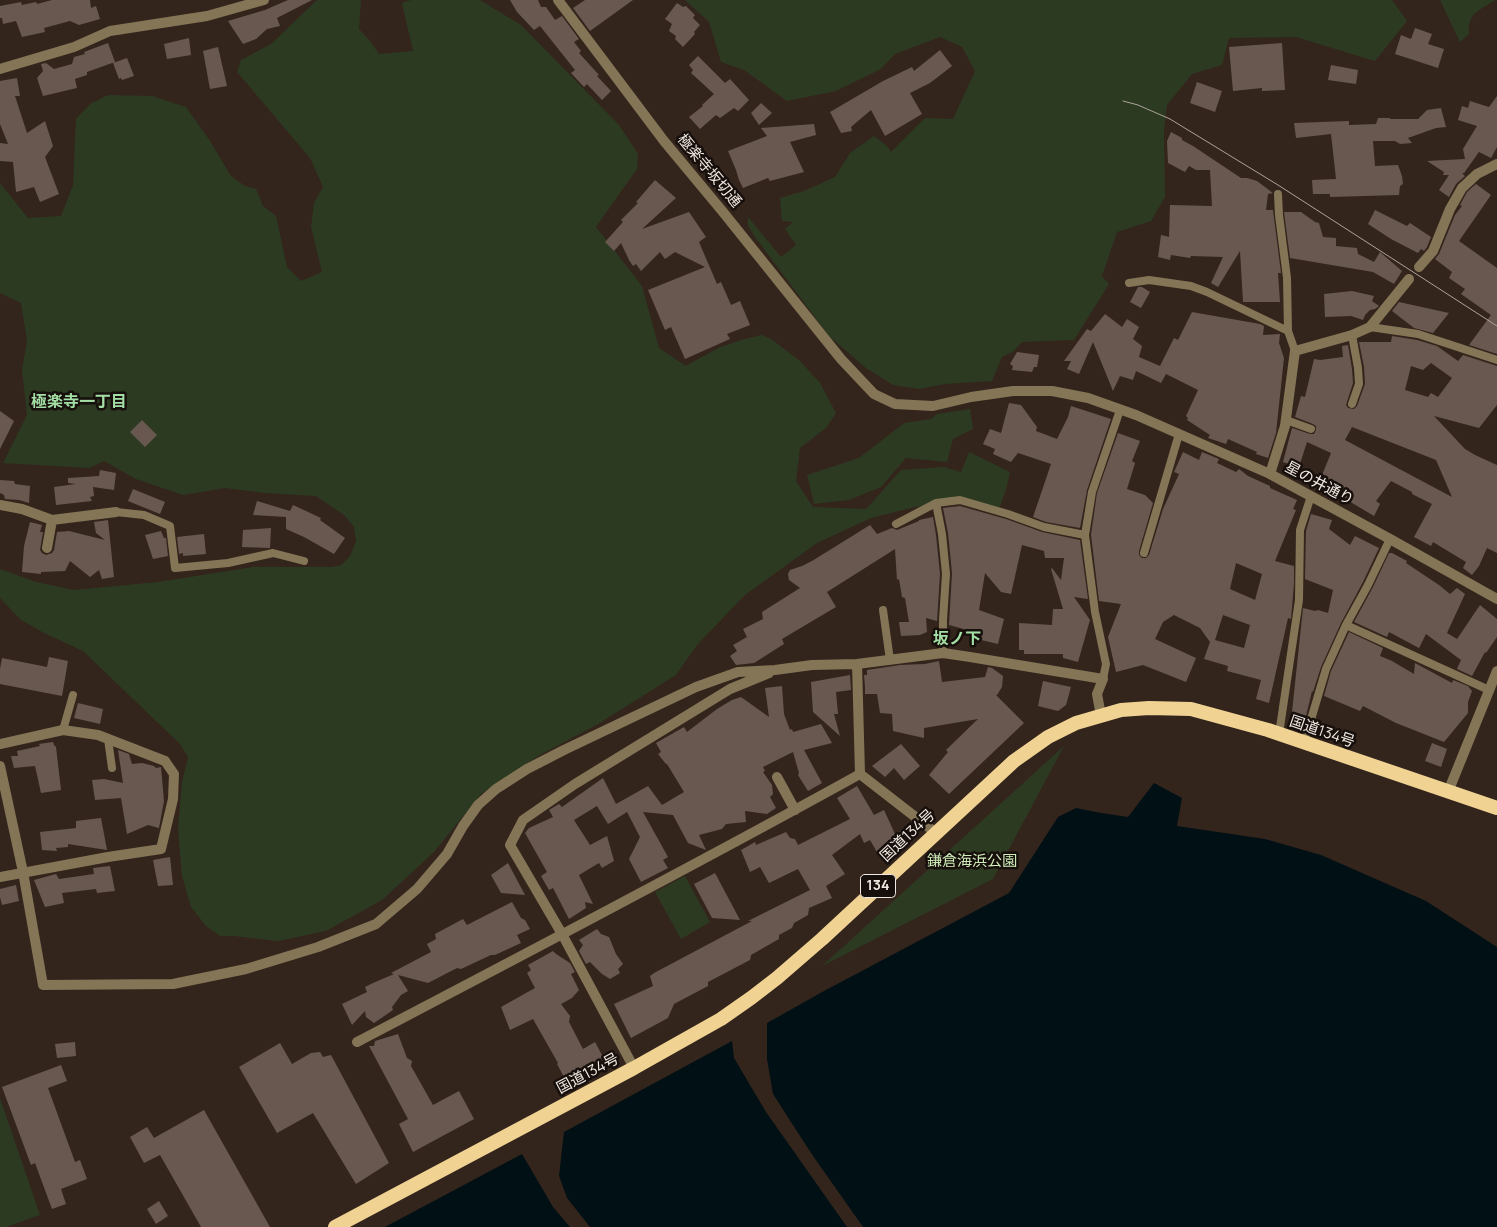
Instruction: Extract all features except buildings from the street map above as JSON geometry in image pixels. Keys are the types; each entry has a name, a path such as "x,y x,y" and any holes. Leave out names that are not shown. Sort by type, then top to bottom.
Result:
{"highway":[{"name":"国道134号","path":"336,1227 634,1068 720,1019 765,988 822,939 1014,761 1048,737 1076,723 1121,710 1150,708 1191,709 1279,734 1497,808"}],"street":[{"path":"0,69 74,47 110,31 207,16 246,3 264,0"},
{"name":"極楽寺坂切通","path":"558,0 664,141 841,359 874,394 895,404 933,406 971,397 1013,391 1052,391 1088,398 1120,410"},
{"path":"1419,267 1433,251 1450,209 1462,188 1477,174 1497,164"},
{"path":"1270,474 1285,426 1295,351 1352,335 1370,327 1408,279"},
{"name":"星の井通り","path":"1120,410 1270,474 1497,599"},
{"path":"0,505 22,509 52,520 116,512"},
{"path":"47,548 52,520"},
{"path":"0,766 23,872 43,986 173,984 246,969 318,948 376,924 416,889 435,868 447,854 478,805 496,790 527,769 564,750 696,687 738,672 812,665 857,664 942,654 970,656 1103,679 1097,694 1101,716"},
{"path":"857,664 860,774"},
{"path":"634,1068 562,934 510,845 523,820 575,784 730,689 775,670"},
{"path":"1448,792 1497,671"},
{"path":"0,744 63,730 98,734 165,761 174,774 173,799 161,849 0,877"},
{"path":"357,1042 719,852 860,774"},
{"path":"860,774 936,833"},
{"path":"777,778 794,810"}],"lane":[{"path":"1278,194 1287,278 1288,331 1295,351"},
{"path":"1129,283 1149,280 1191,286 1288,331"},
{"path":"1370,327 1418,334 1497,360"},
{"path":"1352,335 1359,384 1352,404"},
{"path":"1103,679 1106,664 1095,612 1085,535 1092,492 1120,410"},
{"path":"1286,420 1311,429"},
{"path":"1144,553 1179,434"},
{"path":"1279,734 1299,600 1300,530 1311,496"},
{"path":"896,524 936,502 960,500 1044,527 1085,535"},
{"path":"936,502 942,534 946,574 942,654"},
{"path":"116,512 144,515 170,526 175,568 228,563 273,553 304,560"},
{"path":"1304,743 1326,669 1390,539"},
{"path":"883,610 890,660"},
{"path":"1346,625 1489,690"},
{"path":"63,730 72,695"},
{"path":"108,738 112,768"}],"green space":[{"path":"317,0 361,0 359,29 379,54 413,51 402,3 411,0 480,0 521,25 619,125 638,154 637,169 596,227 642,286 659,348 686,366 718,348 762,335 771,339 800,361 820,383 836,413 826,428 800,448 796,481 813,507 866,509 901,470 944,467 961,472 969,452 1010,472 999,509 948,503 915,507 871,518 817,543 745,595 697,645 676,675 598,724 538,756 481,794 434,852 382,900 326,931 278,941 220,936 206,926 191,907 182,876 178,829 182,782 188,757 180,744 83,651 21,620 0,598 0,569 36,582 74,590 158,582 253,567 332,567 341,565 350,556 356,541 354,527 344,515 316,496 225,488 183,495 136,479 104,461 89,468 3,463 27,415 22,370 27,341 21,303 0,293 0,183 28,218 61,216 73,185 76,119 90,104 108,95 152,96 186,107 210,141 231,176 245,186 256,189 263,206 276,216 287,267 301,281 322,272 311,227 314,203 323,187 310,158 237,72 241,60 271,44"},
{"path":"685,0 1392,0 1407,21 1375,61 1296,37 1229,38 1222,65 1192,74 1167,105 1164,130 1165,197 1151,221 1117,232 1102,276 1109,284 1074,340 1022,342 1014,351 1002,357 992,381 945,384 919,389 893,385 866,368 829,336 755,237 748,226 748,217 781,257 796,245 785,229 793,222 782,221 780,198 804,191 835,177 850,153 874,136 887,146 891,152 925,118 953,119 975,71 962,47 940,37 895,54 881,69 836,91 787,101 744,70 721,62 709,22"},
{"path":"1440,0 1495,0 1475,13 1470,21 1469,34 1460,42"},
{"path":"970,409 973,429 953,439 947,462 906,458 881,487 849,500 814,504 807,475 859,458 904,423 931,419 937,414"},
{"name":"鎌倉海浜公園","path":"1064,746 993,879 822,966"},
{"path":"685,876 710,922 681,939 655,892"},
{"path":"0,1098 40,1215 6,1227 0,1227"}],"shaded area":[{"path":"1154,783 1182,798 1177,826 1265,839 1321,855 1426,901 1497,947 1497,1227 863,1227 811,1153 773,1094 767,1059 767,1023 1009,893 1058,817 1076,808 1128,817"},
{"path":"732,1041 734,1058 766,1112 847,1227 590,1227 567,1198 559,1176 564,1132"},
{"path":"522,1154 553,1207 570,1227 385,1227"}],"tram line":[{"path":"1123,101 1138,105 1170,119 1278,185 1497,326"}],"district":[{"name":"極楽寺一丁目","path":"79,403"},
{"name":"坂ノ下","path":"957,640"}]}
